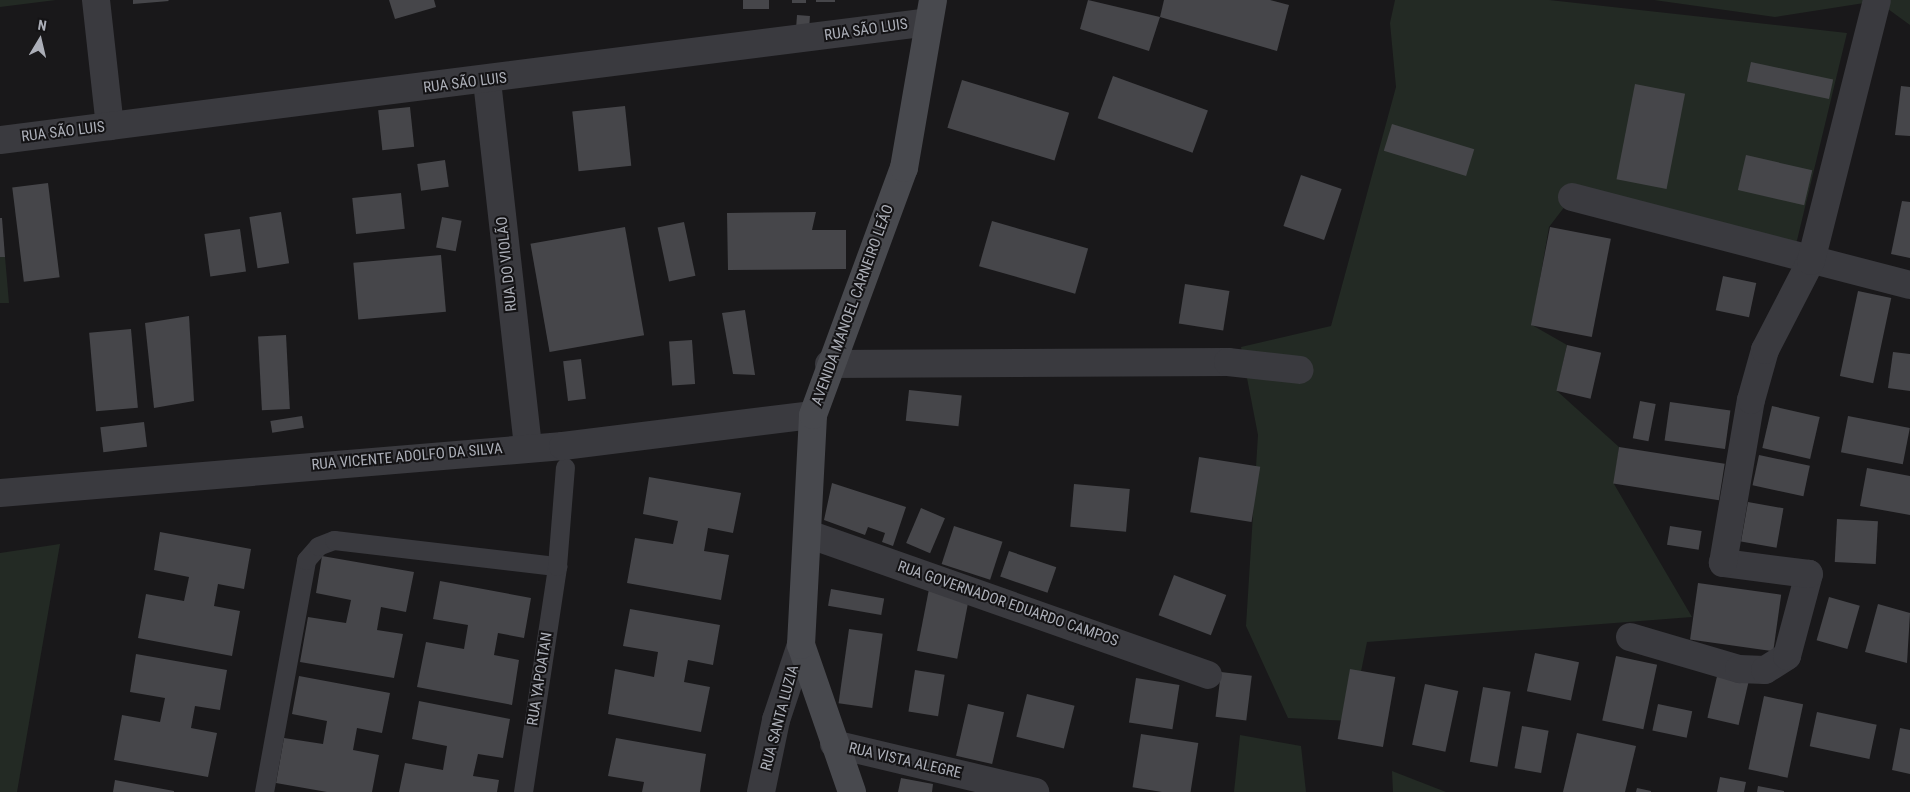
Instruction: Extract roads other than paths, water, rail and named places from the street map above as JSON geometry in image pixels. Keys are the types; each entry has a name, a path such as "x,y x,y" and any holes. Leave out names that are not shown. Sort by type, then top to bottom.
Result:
{"main road":[{"name":"AVENIDA MANOEL CARNEIRO LEÃO","path":"801,644 813,415 829,364 904,168 931,11"},
{"path":"801,644 852,792"}],"street":[{"path":"96,0 110,126"},
{"path":"1630,637 1739,669 1765,670 1787,656 1809,574 1723,563 1751,400 1765,350 1810,261 1877,1"},
{"name":"RUA SÃO LUIS","path":"0,140 487,81 931,11"},
{"name":"RUA DO VIOLÃO","path":"487,81 528,447"},
{"path":"1572,197 1810,261 1910,285"},
{"path":"829,364 1213,362 1300,370"},
{"name":"RUA VICENTE ADOLFO DA SILVA","path":"0,493 528,447 564,457 813,415"},
{"name":"RUA GOVERNADOR EDUARDO CAMPOS","path":"808,534 1208,675"},
{"name":"RUA SANTA LUZIA","path":"761,792 776,720 801,644"},
{"name":"RUA VISTA ALEGRE","path":"834,744 1035,792"}],"lane":[{"name":"RUA YAPOATAN","path":"523,792 557,566 564,457"},
{"path":"264,792 306,560 318,546 334,540 557,566"}]}
